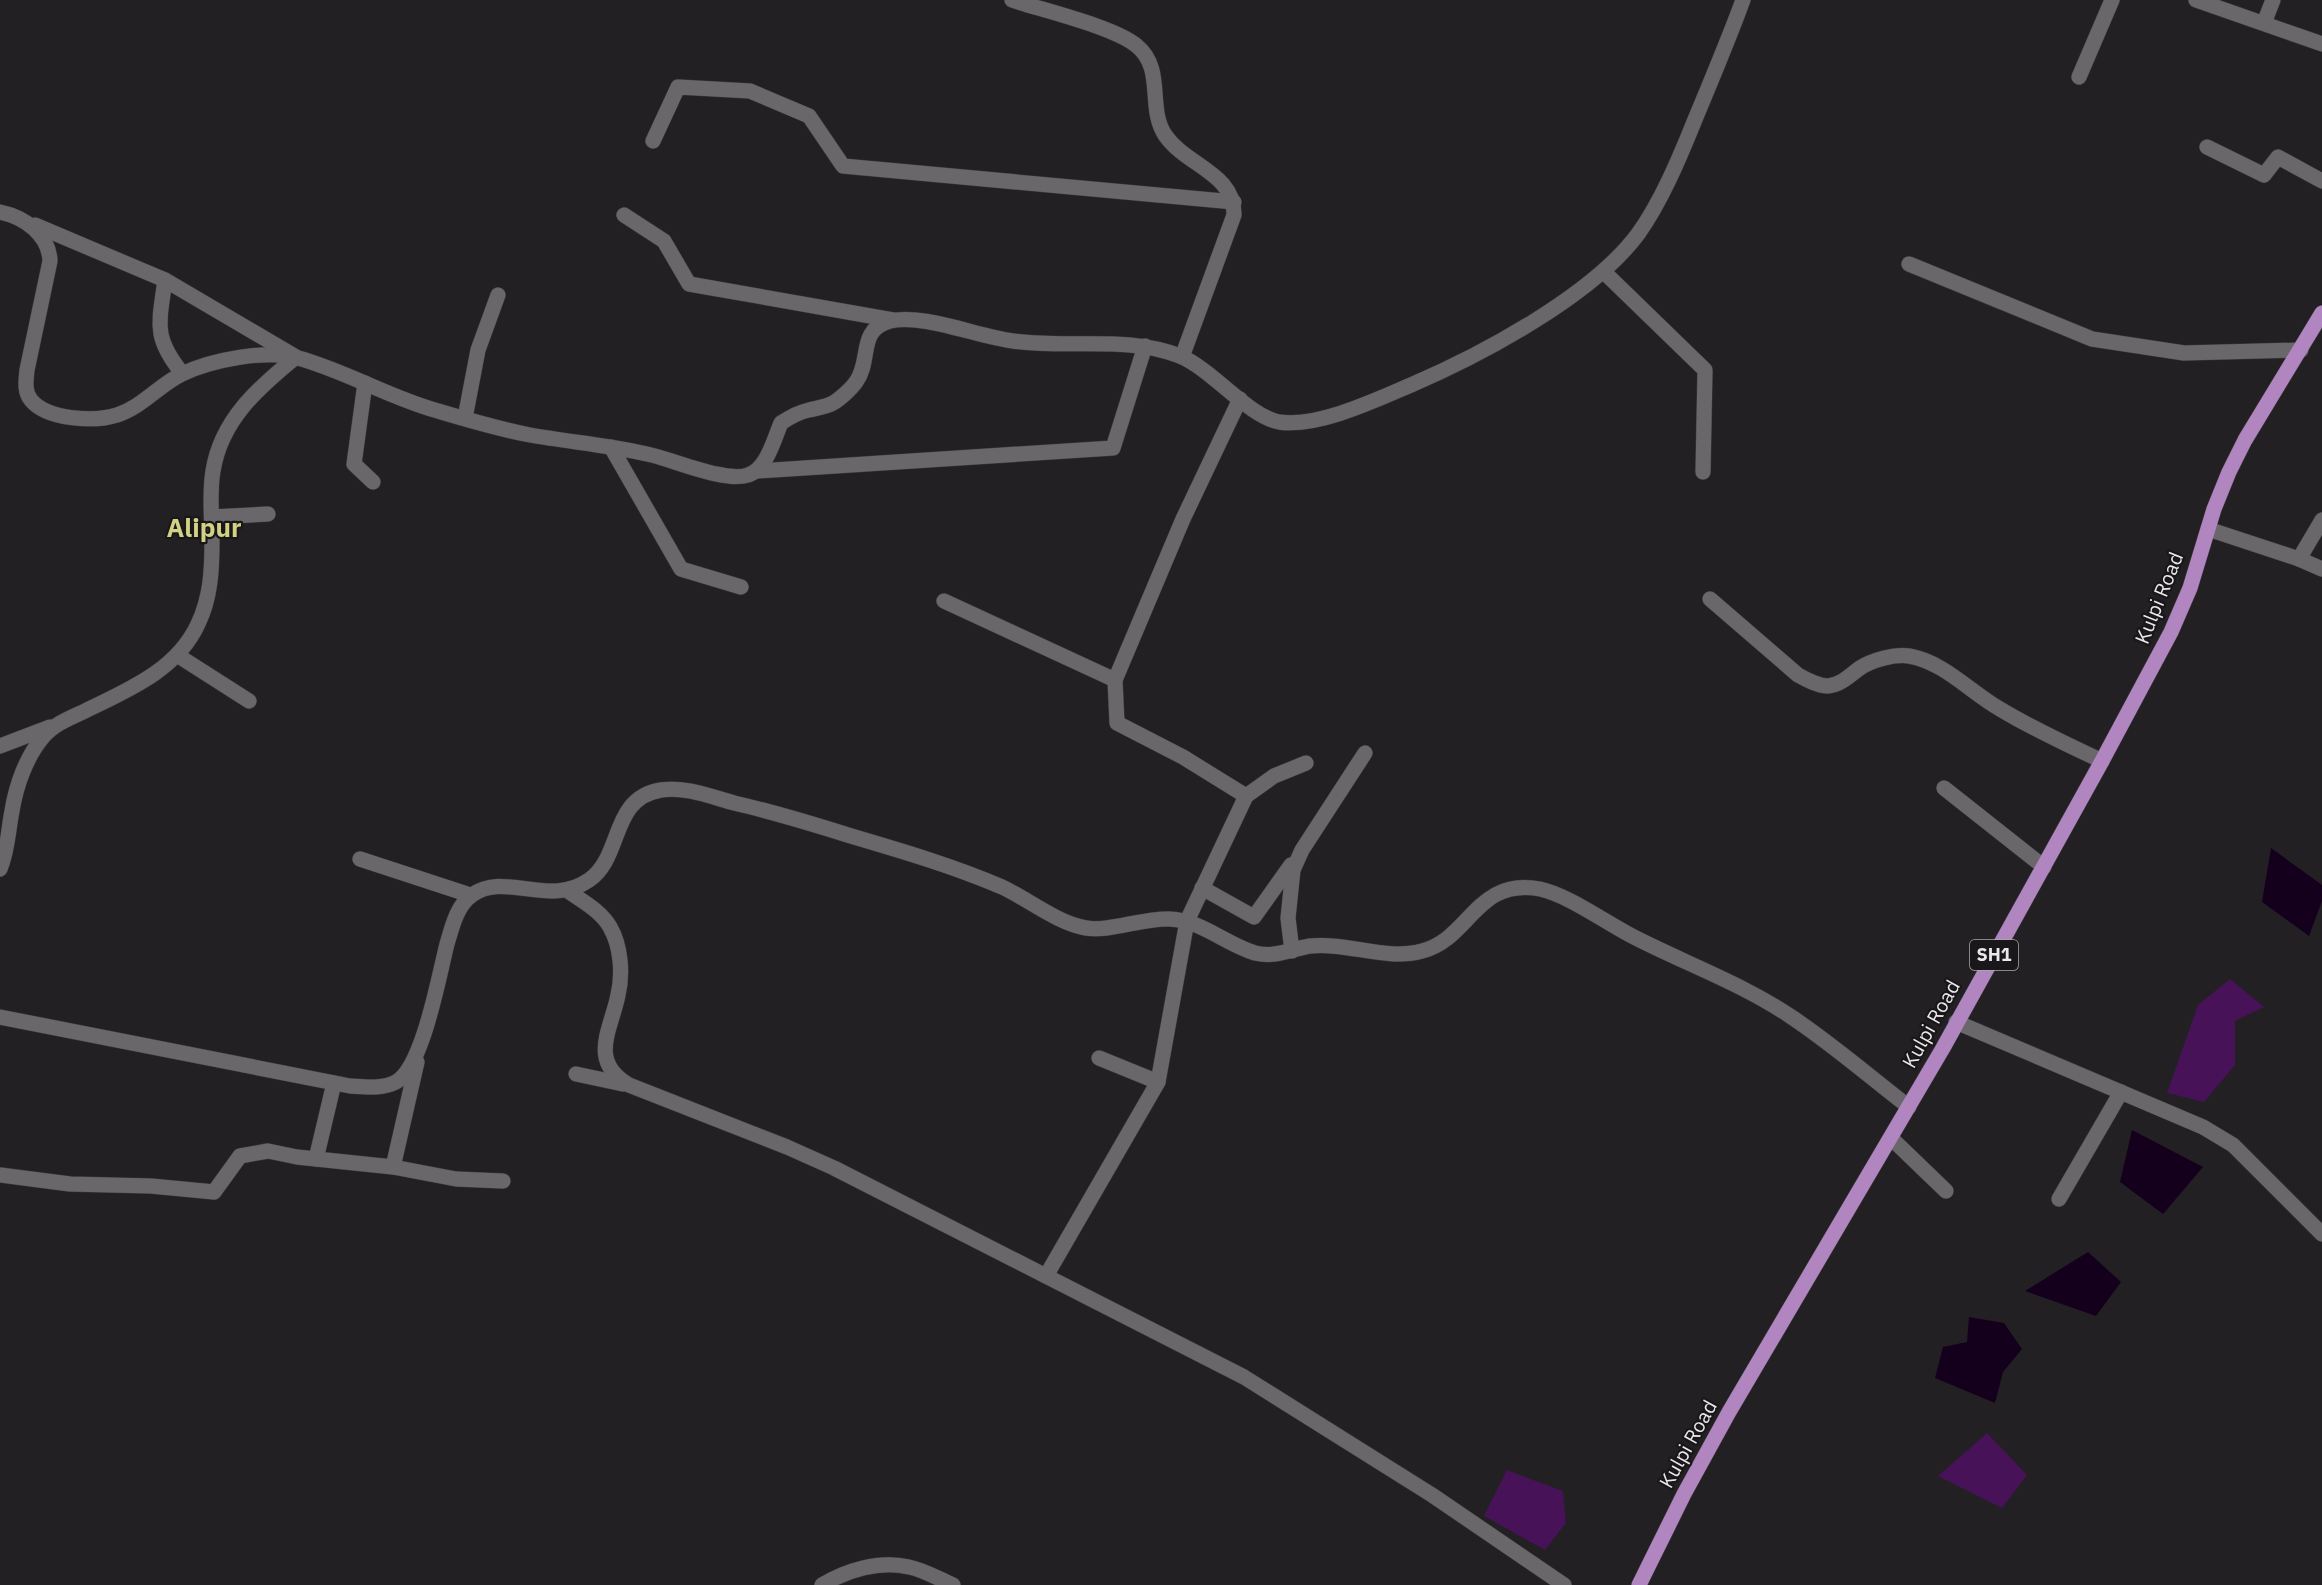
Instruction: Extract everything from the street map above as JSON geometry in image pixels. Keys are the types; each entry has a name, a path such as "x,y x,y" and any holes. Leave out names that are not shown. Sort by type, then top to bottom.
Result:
{"main road":[{"name":"Kulpi Road","path":"1639,1585 1684,1494 1729,1412 1909,1107 2102,761 2171,632 2190,588 2229,472 2245,440 2322,313"}],"street":[{"path":"1012,0 1096,27 1125,38 1138,46 1153,70 1158,119 1165,134 1175,147 1223,184 1231,193 1234,215 1182,357"},
{"path":"624,215 664,241 689,284 893,320 942,325 1012,341 1055,345 1120,343 1144,346 1182,357 1211,375 1240,399 1277,422 1299,422 1353,408 1470,357 1537,318 1604,272 1638,233 1668,180 1743,0"},
{"path":"2079,77 2112,0"},
{"path":"2196,0 2322,44"},
{"path":"2264,23 2273,0"},
{"path":"653,141 678,87 750,92 808,116 843,166 1234,202"},
{"path":"2207,147 2264,175 2278,157 2322,180"},
{"path":"4,213 165,280 296,357 435,411 528,434 648,454 721,475 748,476 757,471 1113,448 1144,346"},
{"path":"4,213 26,223 38,232 50,249 50,261 27,370 26,387 30,399 51,413 71,418 117,415 135,406 182,374 212,363 272,354 296,357"},
{"path":"1909,264 2092,339 2184,353 2301,350"},
{"path":"1604,272 1705,370 1703,472"},
{"path":"165,280 159,326 167,354 182,374"},
{"path":"465,418 478,350 498,295"},
{"path":"757,471 766,458 781,423 804,411 834,403 857,381 864,366 869,336 878,326 893,320"},
{"path":"0,746 56,725 136,686 157,673 190,639 199,623 211,582 213,470 217,454 234,416 264,384 296,357"},
{"path":"365,383 354,464 373,482"},
{"path":"1240,399 1184,519 1115,680 1117,723 1183,757 1246,796"},
{"path":"611,447 681,569 741,587"},
{"path":"212,517 268,513"},
{"path":"2299,559 2322,520"},
{"path":"2208,529 2299,559 2322,569"},
{"path":"1710,599 1798,675 1814,683 1828,686 1841,683 1861,667 1872,662 1897,656 1909,656 1958,678 1998,708 2102,761"},
{"path":"944,601 1115,680"},
{"path":"177,654 249,701"},
{"path":"0,869 9,837 14,801 26,765 34,749 56,725"},
{"path":"1203,888 1254,917 1302,850 1365,753"},
{"path":"1046,1276 1158,1082 1187,921 1246,796 1274,776 1306,763"},
{"path":"1944,788 2044,867"},
{"path":"393,1167 419,1050 456,916 471,895 492,886 543,892 568,891 586,883 599,872 619,825 631,805 644,796 661,790 678,790 769,811 936,861 1005,889 1067,922 1085,928 1105,928 1123,923 1166,918 1187,921 1258,954 1275,955 1309,946 1417,953 1437,946 1485,900 1505,891 1519,888 1541,889 1753,994 1790,1016 1909,1107"},
{"path":"1292,951 1288,918 1289,895 1293,870 1302,850"},
{"path":"360,859 471,895"},
{"path":"568,891 596,911 610,927 616,942 621,976 605,1041 605,1056 608,1067 616,1077 628,1085"},
{"path":"0,1017 334,1083 375,1087 396,1082 409,1071 419,1050"},
{"path":"1956,1022 2203,1127 2233,1145 2320,1228"},
{"path":"1099,1058 1158,1082"},
{"path":"576,1074 628,1085 797,1151 888,1194 1244,1377 1432,1495 1564,1585"},
{"path":"316,1159 334,1083"},
{"path":"2059,1199 2121,1092"},
{"path":"1891,1138 1946,1191"},
{"path":"0,1175 70,1184 151,1186 214,1192 240,1156 268,1151 316,1159 393,1167 456,1179 502,1181"},
{"path":"822,1585 851,1571 895,1565 910,1567 953,1585"}],"shaded area":[{"path":"2271,848 2322,885 2322,901 2309,936 2262,902"},
{"path":"2230,979 2264,1007 2235,1021 2235,1065 2204,1102 2167,1093 2198,1005"},
{"path":"2132,1130 2203,1167 2163,1214 2120,1182"},
{"path":"2088,1252 2121,1282 2096,1316 2025,1291"},
{"path":"1969,1317 2004,1323 2022,1349 2003,1372 1995,1403 1935,1378 1943,1347 1967,1342"},
{"path":"1987,1433 2027,1475 2002,1508 1938,1476"},
{"path":"1507,1470 1563,1491 1566,1523 1545,1550 1484,1516"}],"district":[{"name":"Alipur","path":"204,528"}]}
